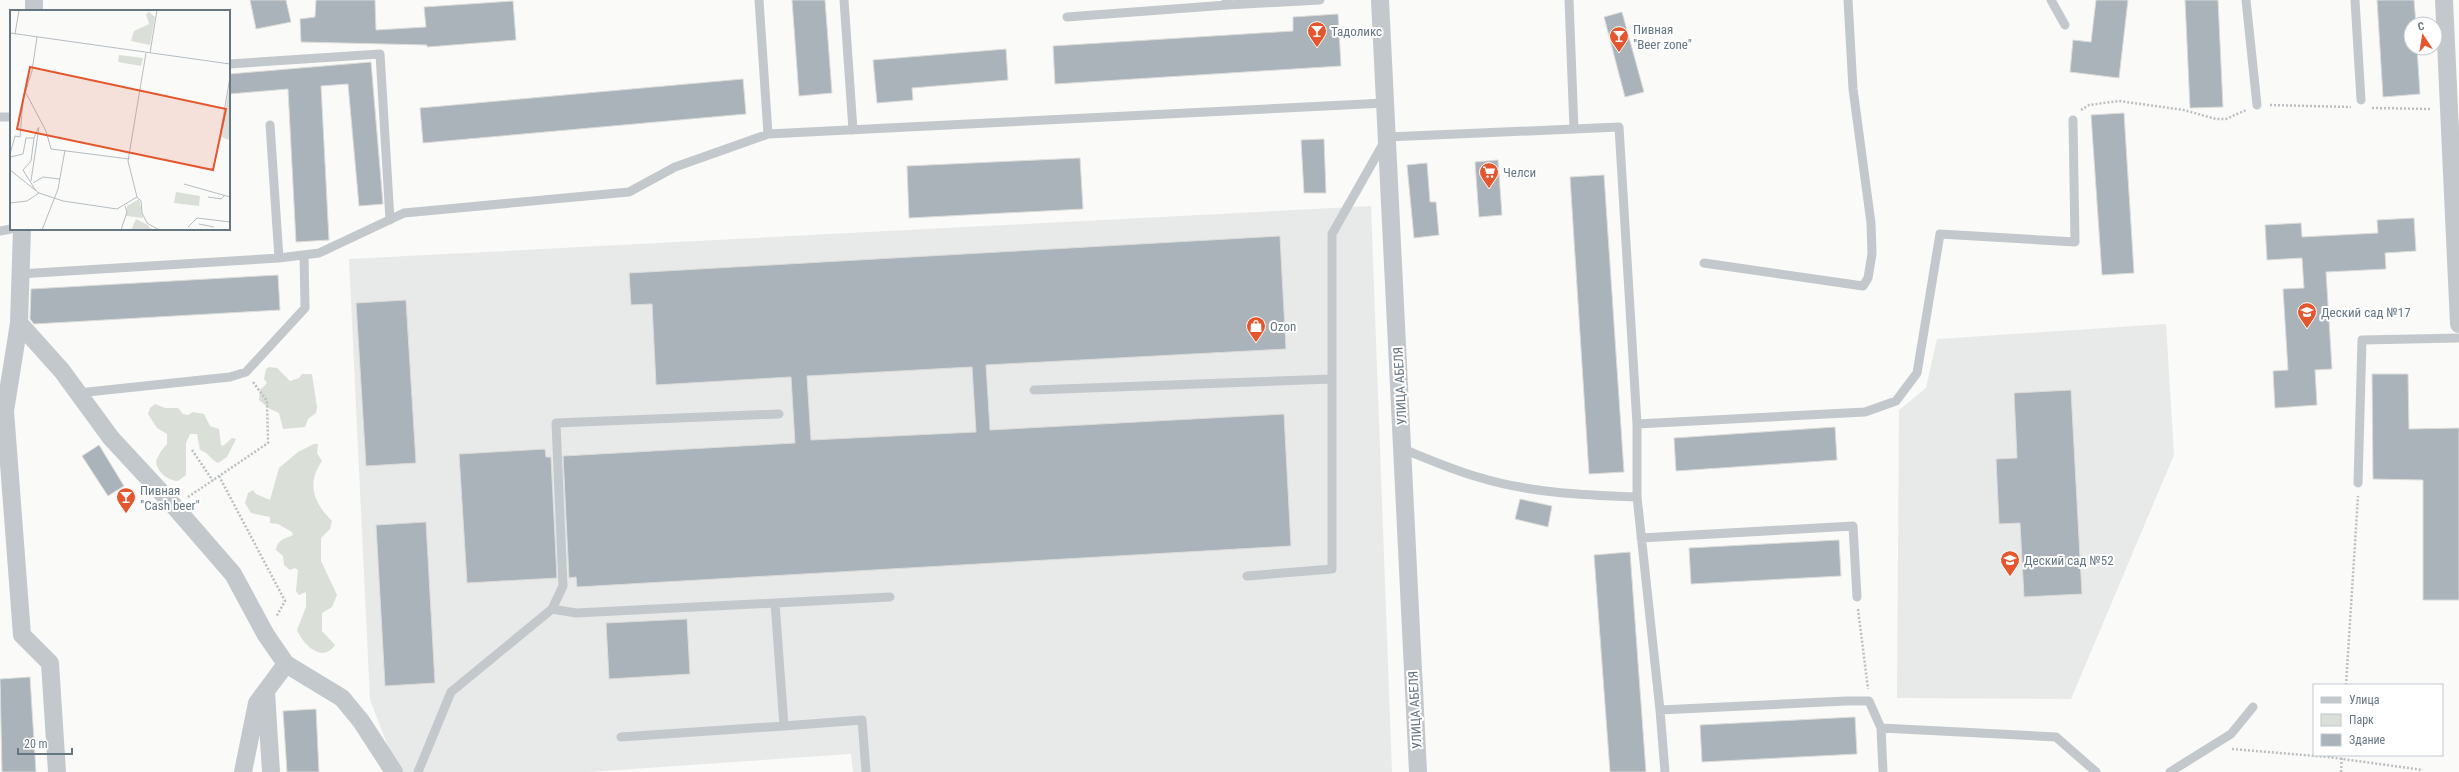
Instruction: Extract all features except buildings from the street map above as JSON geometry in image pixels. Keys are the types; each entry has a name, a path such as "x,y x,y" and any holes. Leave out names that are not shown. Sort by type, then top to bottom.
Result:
{"street":[{"name":"УЛИЦА АБЕЛЯ","path":"1380,0 1404,449 1418,772"},
{"path":"2444,0 2459,324"},
{"path":"22,230 19,323 5,411 22,635 50,663 58,772"},
{"path":"19,323 62,371 111,438 174,506 233,574 266,635 286,664 342,698 361,721 394,772"},
{"path":"243,772 257,703 286,664"},
{"path":"266,692 271,772"}],"lane":[{"path":"759,0 768,134"},
{"path":"844,0 853,130"},
{"path":"1067,17 1227,3 1320,0"},
{"path":"1569,0 1574,129"},
{"path":"1704,263 1863,286 1868,278 1872,254 1871,223 1853,89 1848,0"},
{"path":"2051,0 2065,25"},
{"path":"2246,0 2257,105"},
{"path":"2355,0 2361,100"},
{"path":"230,64 380,54 390,220"},
{"path":"20,274 279,258 319,253 404,213 629,192 674,167 768,134 1385,103"},
{"path":"1637,424 1865,412 1896,401 1917,373 1940,234 2075,242 2073,120"},
{"path":"270,125 279,258"},
{"path":"1247,576 1332,569 1332,234 1387,137 1619,127 1637,424 1637,497 1660,710 1665,772"},
{"path":"0,231 10,229"},
{"path":"78,393 230,377 246,372 304,308 304,255"},
{"path":"2358,483 2362,340 2459,338"},
{"path":"1034,390 1332,379"},
{"path":"418,772 451,692 552,609 563,586 556,423 779,414"},
{"path":"1404,449 1478,477 1514,486 1585,494 1637,497"},
{"path":"1641,538 1853,526 1857,597"},
{"path":"552,609 576,613 890,597"},
{"path":"775,603 784,726"},
{"path":"1660,710 1846,700 1869,701 1881,728 1883,772"},
{"path":"2170,772 2231,734 2253,707"},
{"path":"621,738 862,720 866,772"},
{"path":"1881,728 2056,737 2096,772"}],"path":[{"path":"2073,120 2089,105 2120,100 2184,110 2216,119 2226,119 2257,105"},
{"path":"174,506 268,443 266,401 246,372"},
{"path":"192,450 213,481"},
{"path":"219,476 285,601 266,635"},
{"path":"2346,684 2358,483"},
{"path":"1857,597 1869,701"},
{"path":"2209,747 2342,759 2424,770"},
{"path":"2341,772 2342,759"}],"shaded area":[{"path":"1371,206 1392,772 853,772 851,754 589,772 398,772 370,700 349,259"},
{"name":"Деский сад №52","path":"2166,324 2174,455 2071,699 1897,698 1899,410 1926,388 1937,339"}],"green space":[{"path":"269,367 277,368 290,381 299,378 302,374 312,374 317,407 316,413 308,419 305,427 283,429 279,413 270,409 259,400 260,390 267,383 264,379 266,369"},
{"path":"155,404 165,408 178,408 183,414 188,415 193,412 204,414 210,426 219,429 221,445 223,446 232,438 236,439 227,457 218,463 200,450 197,434 190,434 186,443 186,475 178,481 167,478 158,469 156,461 161,451 167,444 167,434 157,428 148,414 150,408"},
{"path":"314,444 318,444 317,453 322,461 314,478 314,493 321,507 332,521 330,529 321,538 321,561 337,595 332,607 322,613 322,631 335,645 324,653 313,650 308,646 297,630 306,607 306,592 299,595 296,591 298,570 295,568 290,570 284,565 283,556 276,550 279,542 293,535 292,532 278,524 270,523 270,517 251,513 245,503 248,493 253,490 256,494 270,500 279,468 298,452"}],"place":[{"name":"Тадоликс","path":"1317,48"},
{"name":"Пивная \"Beer zone\"","path":"1619,53"},
{"name":"Челси","path":"1489,189"},
{"name":"Деский сад №17","path":"2307,329"},
{"name":"Ozon","path":"1256,343"},
{"name":"Пивная \"Cash beer\"","path":"126,514"},
{"name":"Деский сад №52","path":"2010,577"}]}
